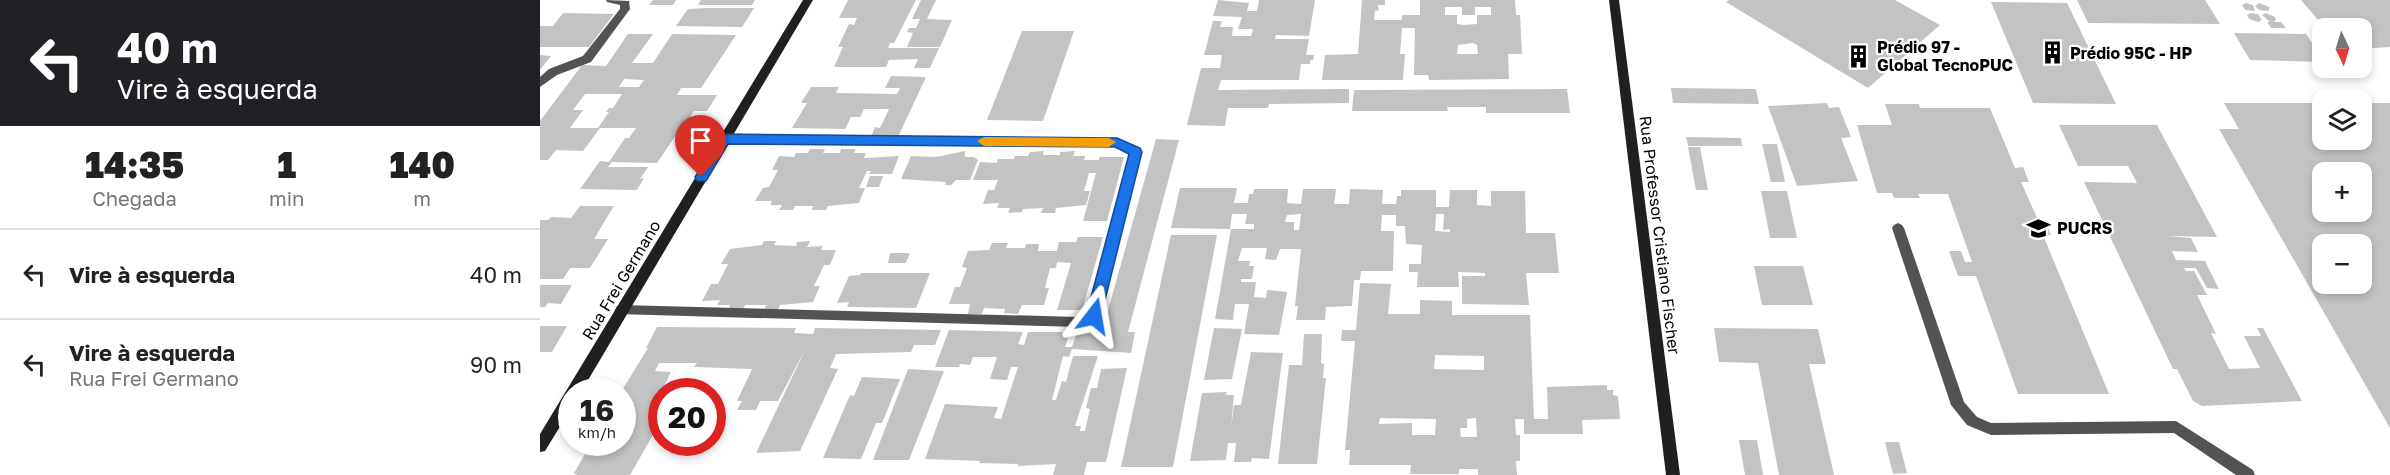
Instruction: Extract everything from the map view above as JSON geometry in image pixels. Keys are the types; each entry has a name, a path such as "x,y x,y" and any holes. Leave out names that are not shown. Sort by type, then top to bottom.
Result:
{"main road":[{"name":"Rua Frei Germano","path":"581,378 808,0"},
{"name":"Rua Professor Cristiano Fischer","path":"1614,0 1673,475"},
{"name":"Rua Frei Germano","path":"540,446 558,416"}],"lane":[{"path":"540,83 553,72 587,60 625,9 625,3 611,0"},
{"path":"621,310 1080,322 1094,316 1136,152 1117,142 724,139"},
{"path":"1898,228 1958,405 1972,421 1991,429 2176,427 2248,475"}],"building":[{"path":"653,0 676,0 673,5 649,5"},
{"path":"701,0 755,0 752,5 698,5"},
{"path":"848,0 916,0 894,43 890,43 888,48 939,48 930,68 914,68 918,59 889,60 886,67 834,67 843,47 838,47 849,24 854,25 857,18 839,18"},
{"path":"921,0 936,0 927,19 952,20 940,47 907,47 913,33 907,32 909,28 916,28 920,19 912,19"},
{"path":"1218,0 1249,3 1247,11 1257,11 1259,0 1315,0 1309,36 1276,35 1275,39 1309,39 1306,55 1314,55 1313,60 1310,60 1310,64 1301,64 1299,80 1221,80 1218,90 1349,89 1349,103 1269,104 1268,108 1228,108 1225,126 1187,125 1201,68 1220,68 1222,55 1204,55 1213,21 1222,21 1220,27 1233,27 1232,36 1251,36 1253,29 1238,29 1242,17 1213,16"},
{"path":"1362,0 1385,0 1385,5 1378,5 1379,10 1375,11 1374,20 1402,20 1402,15 1420,15 1420,0 1515,0 1516,15 1520,15 1522,54 1508,54 1509,79 1429,80 1428,75 1414,75 1415,28 1402,28 1400,54 1405,54 1403,80 1322,80 1325,55 1358,54","holes":["1445,7 1462,7 1462,15 1475,15 1475,7 1491,7 1491,15 1477,15 1477,24 1457,24 1457,15 1445,15","1473,43 1477,45 1478,54 1457,54 1458,45"]},
{"name":"Prédio 97 - Global TecnoPUC","path":"1729,0 1895,0 1940,25 1868,88 1726,2"},
{"path":"2077,0 2205,0 2220,24 2088,23"},
{"path":"2301,0 2390,0 2390,47 2372,48 2372,18 2316,18"},
{"name":"Prédio 95C - HP","path":"1991,2 2067,3 2116,104 2033,103"},
{"path":"2246,3 2253,5 2255,11 2245,10 2242,5"},
{"path":"2259,3 2269,7 2269,11 2259,10 2255,6"},
{"path":"754,8 742,27 676,26 688,9"},
{"path":"563,13 614,14 589,47 540,47 540,26 553,26"},
{"path":"2266,13 2275,17 2276,21 2272,22 2281,22 2286,28 2271,28 2267,22 2270,22 2262,15"},
{"path":"2258,14 2262,20 2258,22 2249,19 2247,15"},
{"path":"1022,31 1074,31 1043,121 987,120"},
{"path":"2234,33 2306,34 2312,43 2312,62 2250,60"},
{"path":"628,34 653,34 632,63 653,63 672,34 736,35 701,88 681,88 677,95 717,95 707,111 694,111 690,117 703,117 696,129 680,129 657,163 612,162 608,167 648,167 640,179 644,178 637,190 580,189 600,161 609,162 625,138 629,138 636,128 600,128 583,151 556,150 548,160 540,160 540,121 582,65 606,66","holes":["624,79 644,80 639,87 619,87","585,94 622,94 613,108 609,108 606,112 609,112 598,128 570,128 583,110 573,110"]},
{"path":"540,55 551,56 540,70"},
{"path":"891,76 926,77 898,137 871,137 875,127 880,128 889,109 864,109 860,117 851,117 845,129 792,128 807,103 801,103 811,87 839,87 836,93 897,94 900,88 885,88"},
{"path":"1671,88 1756,89 1759,104 1673,103"},
{"path":"1567,89 1570,113 1486,113 1486,107 1447,107 1448,111 1352,111 1354,90"},
{"path":"1827,103 1829,108 1839,107 1851,137 1841,138 1858,181 1797,186 1768,106"},
{"path":"2224,103 2312,103 2312,150 2372,150 2372,103 2390,103 2390,428 2313,294 2372,294 2372,234 2312,234 2312,292 2219,129 2239,129"},
{"path":"1885,104 1919,104 1920,108 1990,108 2015,168 2023,167 2029,182 2021,182 2038,220 2045,220 2051,235 2043,235 2109,394 2018,394 1976,276 1958,276 1949,251 1961,251 1965,262 1972,262 1948,194 1918,194 1920,198 1894,198 1892,193 1877,193 1857,125 1892,125"},
{"path":"2059,125 2157,125 2217,237 2167,236 2191,238 2198,252 2172,251 2176,260 2205,261 2219,289 2207,288 2196,268 2184,268 2186,271 2194,271 2207,295 2197,295 2216,334 2211,333 2229,369 2260,368 2244,336 2261,336 2257,328 2263,328 2302,401 2202,406 2193,401 2177,369 2173,369 2084,182 2137,183 2128,166 2078,166"},
{"path":"1686,137 1741,138 1742,146 1688,146"},
{"path":"1156,139 1179,140 1128,332 1135,332 1131,353 1072,349 1069,357 1063,356 1052,400 1056,400 1062,381 1066,382 1073,356 1098,356 1075,426 1081,426 1080,431 1085,431 1090,409 1086,408 1091,388 1097,388 1101,369 1127,368 1106,462 1087,462 1084,475 1053,475 1056,464 1018,466 1018,464 979,463 980,461 925,459 945,404 998,407 994,418 1001,419 1018,367 1011,367 1007,380 990,379 997,357 973,357 970,365 960,364 959,367 935,367 949,330 1023,332 1018,344 1024,345 1028,332 1070,332 1065,347 1072,347 1077,332 1102,332"},
{"path":"1762,144 1777,144 1785,182 1771,182"},
{"path":"1688,147 1700,147 1708,190 1696,190"},
{"path":"810,149 825,149 823,153 840,153 841,149 856,149 854,153 866,153 864,158 899,156 892,174 869,174 871,171 867,171 859,188 865,188 859,203 828,206 826,210 812,210 813,206 795,206 793,210 779,210 782,205 770,205 772,201 755,201 763,188 769,187 778,170 772,170 779,156 794,157 796,153 808,153"},
{"path":"965,151 965,157 974,157 978,160 970,180 956,180 951,185 945,185 946,182 901,179 911,156 936,157"},
{"path":"1044,151 1043,155 1060,155 1060,152 1075,151 1073,156 1085,156 1084,160 1099,160 1099,157 1124,157 1107,221 1083,221 1096,173 1089,173 1084,191 1090,191 1086,205 1056,208 1055,213 1041,213 1043,208 1023,209 1022,212 1008,213 1010,208 997,208 999,203 983,204 988,190 994,190 998,180 973,180 980,162 997,163 998,159 1014,159 1015,156 1028,156 1030,152"},
{"path":"870,176 883,176 879,187 866,187"},
{"path":"1180,188 1237,188 1234,203 1248,203 1249,194 1253,194 1254,189 1288,189 1287,203 1301,204 1303,189 1336,189 1334,204 1349,204 1350,189 1383,190 1382,204 1396,204 1397,196 1401,196 1401,190 1436,190 1436,207 1449,207 1450,190 1477,190 1477,205 1491,206 1491,191 1525,191 1526,233 1555,233 1559,273 1526,273 1529,305 1462,304 1462,276 1485,276 1485,273 1458,272 1459,287 1417,287 1418,272 1409,272 1409,264 1421,264 1422,245 1406,244 1405,226 1396,226 1396,215 1382,215 1381,231 1394,231 1393,271 1361,271 1360,280 1354,280 1352,306 1326,307 1325,320 1296,320 1298,306 1295,306 1301,249 1280,249 1276,260 1265,259 1267,248 1242,248 1238,261 1250,261 1249,266 1254,266 1252,279 1241,279 1241,282 1256,282 1254,297 1266,298 1267,290 1287,292 1279,335 1244,334 1249,304 1235,304 1233,320 1215,319 1231,229 1254,229 1254,224 1245,224 1247,214 1232,214 1230,229 1171,228","holes":["1301,214 1299,230 1294,230 1294,222 1285,222 1287,215","1436,214 1444,214 1443,230 1450,229 1450,232 1435,231"]},
{"path":"1761,191 1787,191 1797,238 1770,238"},
{"path":"580,206 614,206 594,239 608,239 590,268 570,268 563,279 540,279 540,220 548,220 551,217 571,218"},
{"path":"1171,235 1217,235 1173,467 1121,467"},
{"path":"1078,237 1103,237 1082,310 1057,310 1071,263 1057,262 1056,268 1050,268 1045,288 1049,288 1044,305 1022,305 1018,314 1004,313 1005,309 984,308 982,314 968,314 970,304 949,304 955,287 960,287 967,268 962,267 968,251 989,250 992,243 1008,243 1006,248 1025,248 1026,244 1039,244 1038,251 1057,251 1059,242 1076,242"},
{"path":"764,241 776,241 774,245 796,246 797,242 810,241 807,247 823,246 821,250 836,250 830,265 824,265 814,286 820,286 813,302 780,305 778,310 764,311 766,305 745,305 743,310 728,310 730,305 717,305 720,300 702,301 711,284 718,284 728,264 721,264 730,249 762,245"},
{"path":"890,253 910,253 906,263 888,263"},
{"path":"1754,266 1803,266 1813,305 1762,305"},
{"path":"861,273 930,273 916,308 847,307 849,302 837,303 849,276"},
{"path":"1360,283 1391,284 1388,314 1420,314 1420,300 1452,301 1452,315 1530,315 1534,419 1548,419 1547,387 1607,385 1607,390 1613,390 1613,395 1618,396 1620,419 1582,420 1583,434 1524,434 1524,419 1515,419 1516,435 1520,435 1520,461 1516,461 1517,475 1478,475 1478,469 1459,469 1459,474 1410,474 1411,465 1349,465 1350,450 1345,450 1355,341 1341,341 1342,330 1356,330","holes":["1435,355 1484,356 1484,370 1434,369","1380,418 1436,419 1435,435 1412,435 1412,423 1379,424","1476,418 1477,437 1461,437 1460,428 1467,428 1467,419"]},
{"path":"540,285 572,285 561,304 548,303 545,307 540,307"},
{"path":"540,326 567,326 552,352 540,352"},
{"path":"657,327 796,328 794,333 813,334 815,328 941,330 935,345 914,345 911,352 836,354 830,368 838,369 800,451 756,453 806,348 778,401 760,401 756,410 737,410 742,401 737,401 752,369 694,367 697,363 659,363 655,371 671,372 668,378 648,378 648,444 630,475 577,475 574,473 584,456 636,456 636,378 630,378 648,348 646,348"},
{"path":"1214,328 1242,329 1232,379 1204,380"},
{"path":"1714,328 1818,329 1826,364 1809,364 1834,475 1779,475 1758,363 1719,362"},
{"path":"1304,334 1322,334 1321,363 1324,364 1323,378 1326,378 1317,464 1278,464 1289,365 1302,365"},
{"path":"1251,352 1283,353 1269,459 1252,458 1251,462 1234,462 1236,443 1228,443 1226,460 1190,461 1202,393 1227,392 1226,395 1234,395 1231,429 1234,405 1241,405"},
{"path":"908,369 944,371 909,460 873,460"},
{"path":"862,377 900,379 882,423 876,423 861,459 823,458 850,395 854,396"},
{"path":"1739,440 1757,440 1763,475 1745,475"},
{"path":"1885,442 1899,442 1907,473 1893,474"}],"slow traffic":[{"path":"984,141 1109,142"}],"place":[{"name":"Prédio 95C - HP","path":"2052,53"},
{"name":"Prédio 97 - Global TecnoPUC","path":"1859,56"},
{"name":"PUCRS","path":"2039,228"}],"route":[{"path":"701,177 724,139 1117,142 1136,152 1094,316"}]}
